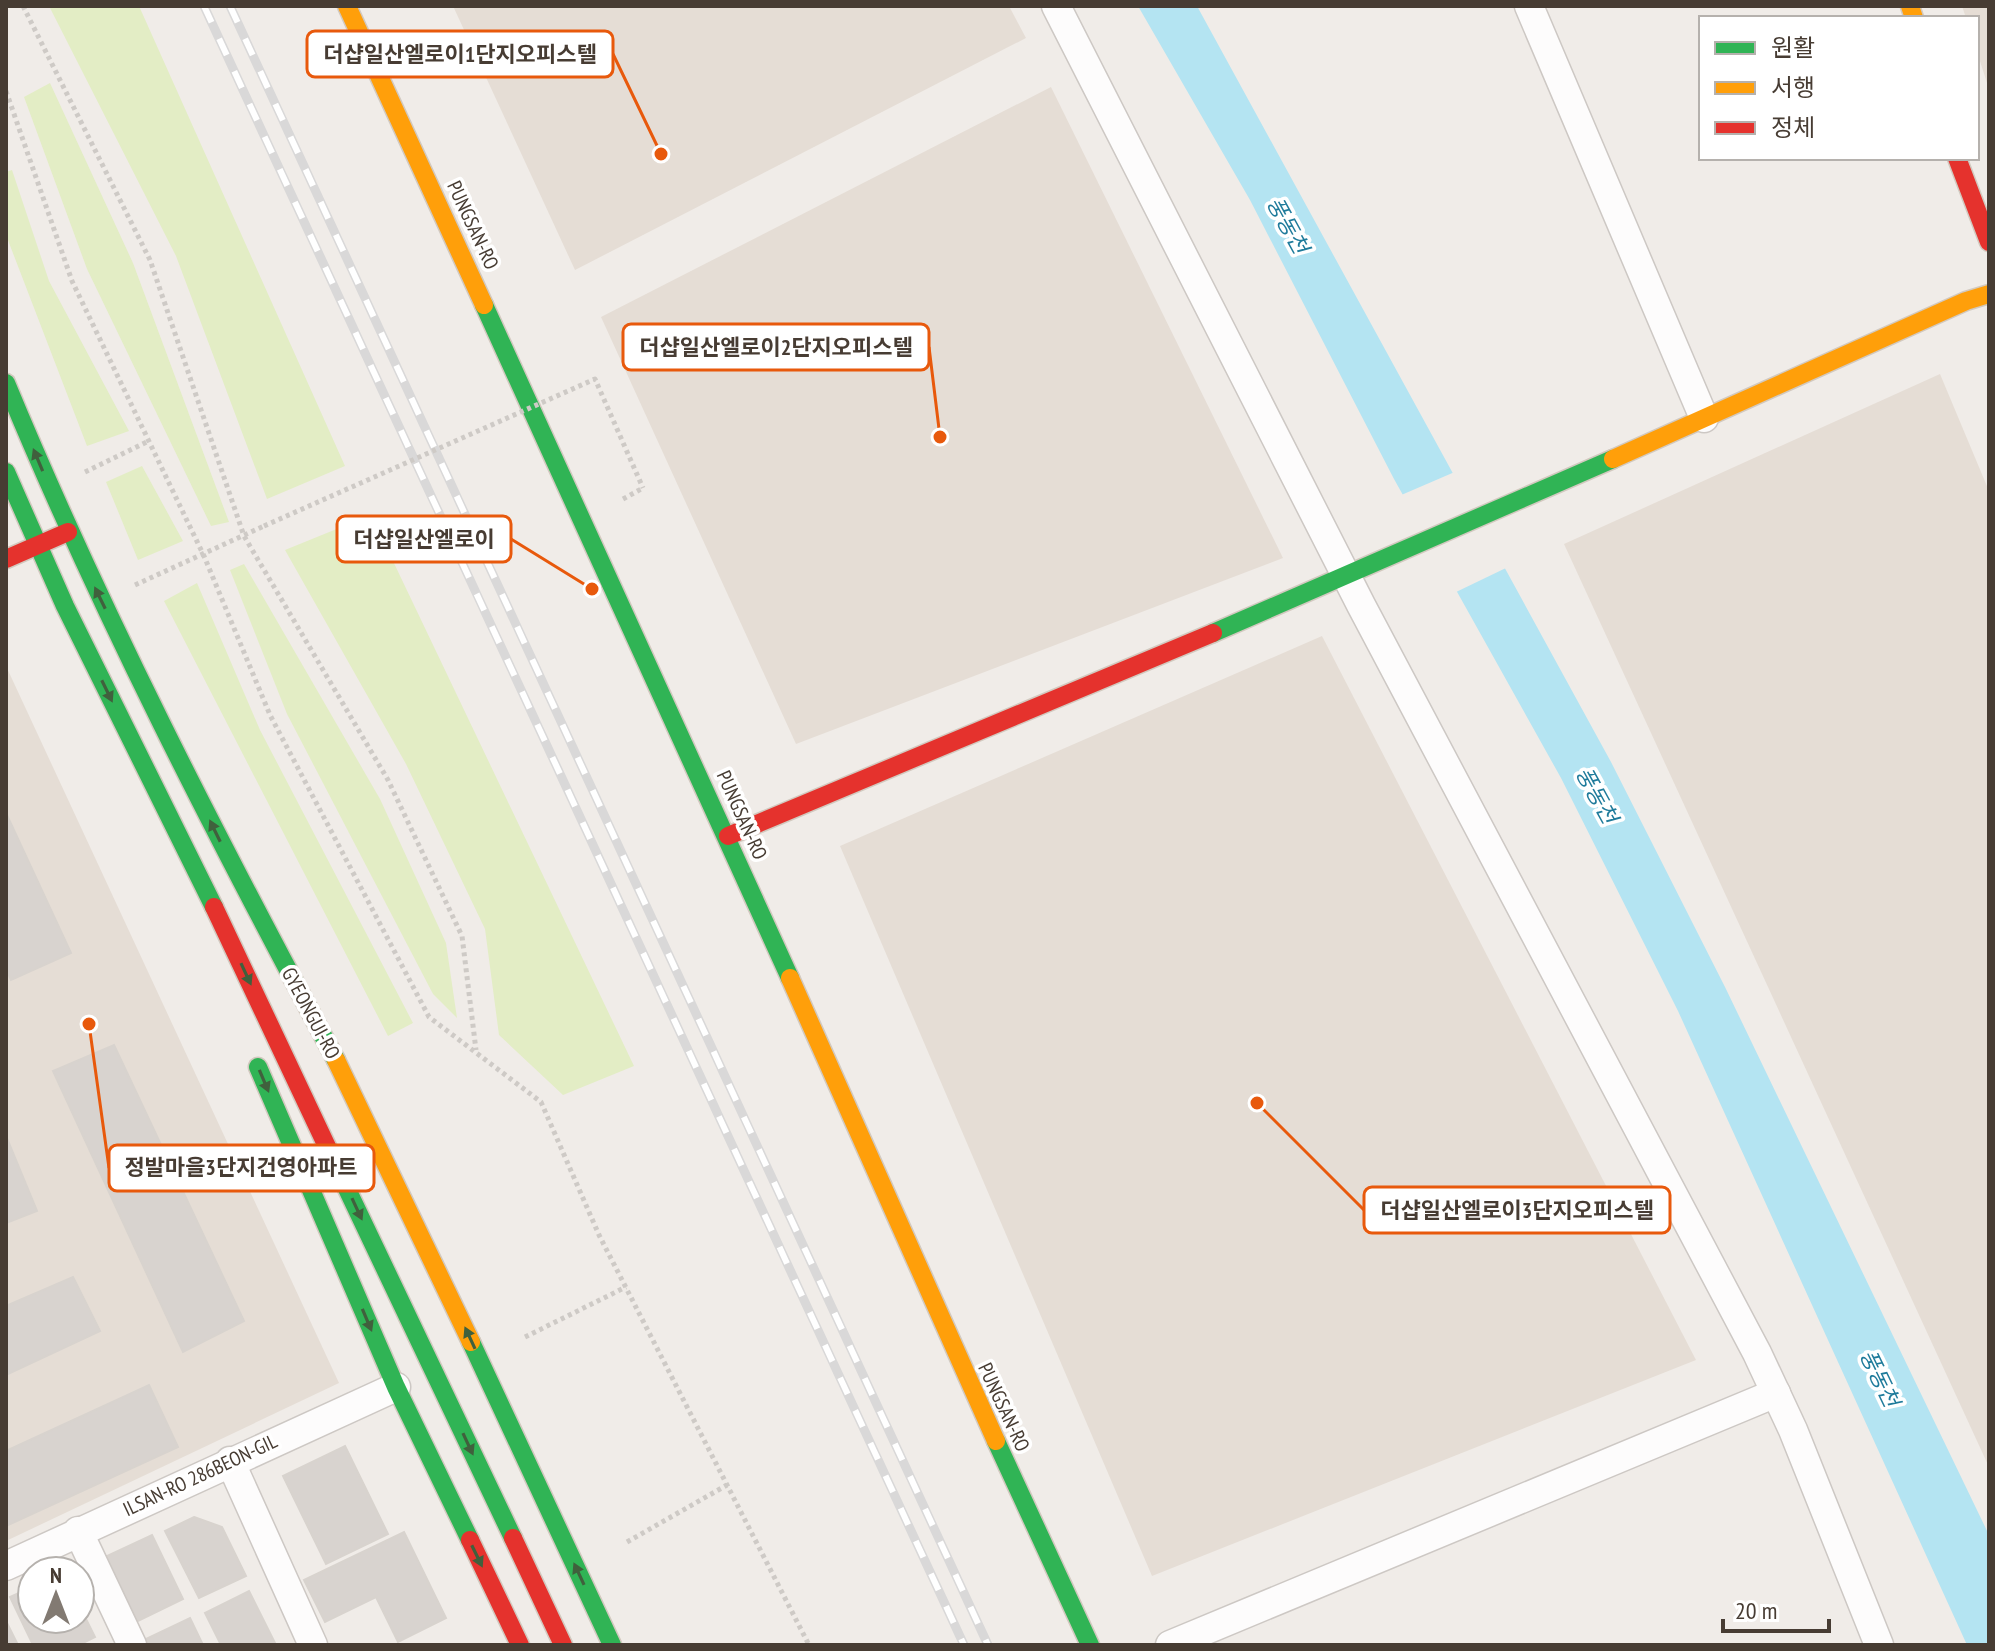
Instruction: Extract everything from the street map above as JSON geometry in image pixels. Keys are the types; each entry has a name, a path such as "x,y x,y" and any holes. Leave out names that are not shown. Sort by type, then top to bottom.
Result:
{"main road":[{"name":"PUNGSAN-RO","path":"347,6 728,836 962,1368 1090,1645"},
{"path":"1958,160 1989,242"},
{"path":"728,836 1389,559 1989,294"},
{"name":"GYEONGUI-RO","path":"6,383 68,532 239,879 362,1109 612,1645"},
{"name":"GYEONGUI-RO","path":"6,472 37,544 211,900 563,1645"},
{"path":"6,559 68,532"},
{"path":"239,879 276,917 411,1172"},
{"path":"211,900 222,968"},
{"path":"252,1053 396,1387 520,1645"}],"street":[{"path":"1056,6 1348,576 1776,1393 1879,1645"},
{"path":"1529,6 1704,418"},
{"name":"ILSAN-RO 286BEON-GIL","path":"6,1566 396,1387"},
{"path":"1170,1645 1776,1393"},
{"path":"230,1461 313,1645"},
{"path":"78,1531 132,1645"}],"path":[{"path":"23,6 150,260 244,536 388,780 462,936 476,1050"},
{"path":"6,91 72,281 204,556 270,715 429,1017 541,1102 626,1287 809,1645"},
{"path":"130,587 595,379 643,488 623,499"},
{"path":"84,473 149,441"},
{"path":"525,1337 626,1287"},
{"path":"627,1542 727,1485"}],"shaded area":[{"path":"453,6 1009,6 1026,38 575,270"},
{"path":"1962,6 1989,6 1989,89 1979,58 1979,16 1965,16"},
{"path":"1051,87 1283,558 796,744 601,317"},
{"path":"1940,374 1989,491 1989,1467 1564,544"},
{"path":"1322,636 1696,1360 1152,1576 840,846"},
{"path":"6,666 339,1383 6,1541"}],"green space":[{"path":"49,6 139,6 345,466 267,499 176,256"},
{"path":"50,83 133,263 229,522 211,526 87,269 24,97"},
{"path":"12,170 49,281 129,431 87,446 6,235 6,172"},
{"path":"142,466 183,541 138,560 106,482"},
{"path":"371,515 634,1066 563,1095 499,1035 485,929 406,764 285,550"},
{"path":"244,564 380,799 446,943 457,1018 433,994 287,714 230,570"},
{"path":"197,583 260,730 413,1023 388,1036 164,601"}],"water":[{"name":"풍동천","path":"1138,6 1197,6 1611,762 1725,987 1989,1535 1989,1645 1967,1645 1678,1011 1561,778 1394,479 1250,200"}],"pier":[{"path":"1457,471 1508,567 1454,593 1399,496"}],"building":[{"path":"6,813 71,953 11,980 6,969"},
{"path":"114,1045 244,1321 183,1352 53,1071"},
{"path":"6,1136 37,1211 6,1223"},
{"path":"73,1277 100,1331 6,1375 6,1306"},
{"path":"149,1385 178,1447 6,1526 6,1451"},
{"path":"345,1446 388,1534 326,1564 283,1476"},
{"path":"194,1517 222,1527 246,1576 199,1598 165,1531"},
{"path":"404,1532 446,1618 398,1642 376,1597 325,1622 304,1580"},
{"path":"152,1535 183,1599 136,1622 105,1557"},
{"path":"249,1591 276,1645 221,1645 205,1613"},
{"path":"16,1594 16,1610 10,1597"},
{"path":"190,1618 203,1645 147,1645 144,1640"},
{"path":"6,1621 18,1645 6,1645"},
{"path":"28,1635 95,1637 79,1645 33,1645"}],"railway":[{"path":"204,6 964,1645"},
{"path":"230,6 988,1645"}],"traffic: fast":[{"path":"484,305 790,978"},
{"path":"6,383 121,641 336,1060"},
{"path":"1213,633 1613,459"},
{"path":"6,472 65,606 214,907"},
{"path":"258,1067 396,1387 470,1540"},
{"path":"339,1172 513,1538"},
{"path":"471,1342 612,1645"},
{"path":"996,1441 1090,1645"}],"traffic: slow":[{"path":"347,6 484,305"},
{"path":"1910,6 1913,16"},
{"path":"1613,459 1966,301 1989,294"},
{"path":"790,978 996,1441"},
{"path":"336,1060 471,1342"}],"traffic: jam":[{"path":"1958,160 1989,242"},
{"path":"6,559 68,532"},
{"path":"728,836 1213,633"},
{"path":"214,907 339,1172"},
{"path":"513,1538 563,1645"},
{"path":"470,1540 520,1645"}],"place":[{"name":"더샵일산엘로이1단지오피스텔","path":"661,154"},
{"name":"더샵일산엘로이2단지오피스텔","path":"940,437"},
{"name":"더샵일산엘로이","path":"592,589"},
{"name":"정발마을3단지건영아파트","path":"89,1024"},
{"name":"더샵일산엘로이3단지오피스텔","path":"1257,1103"}]}
